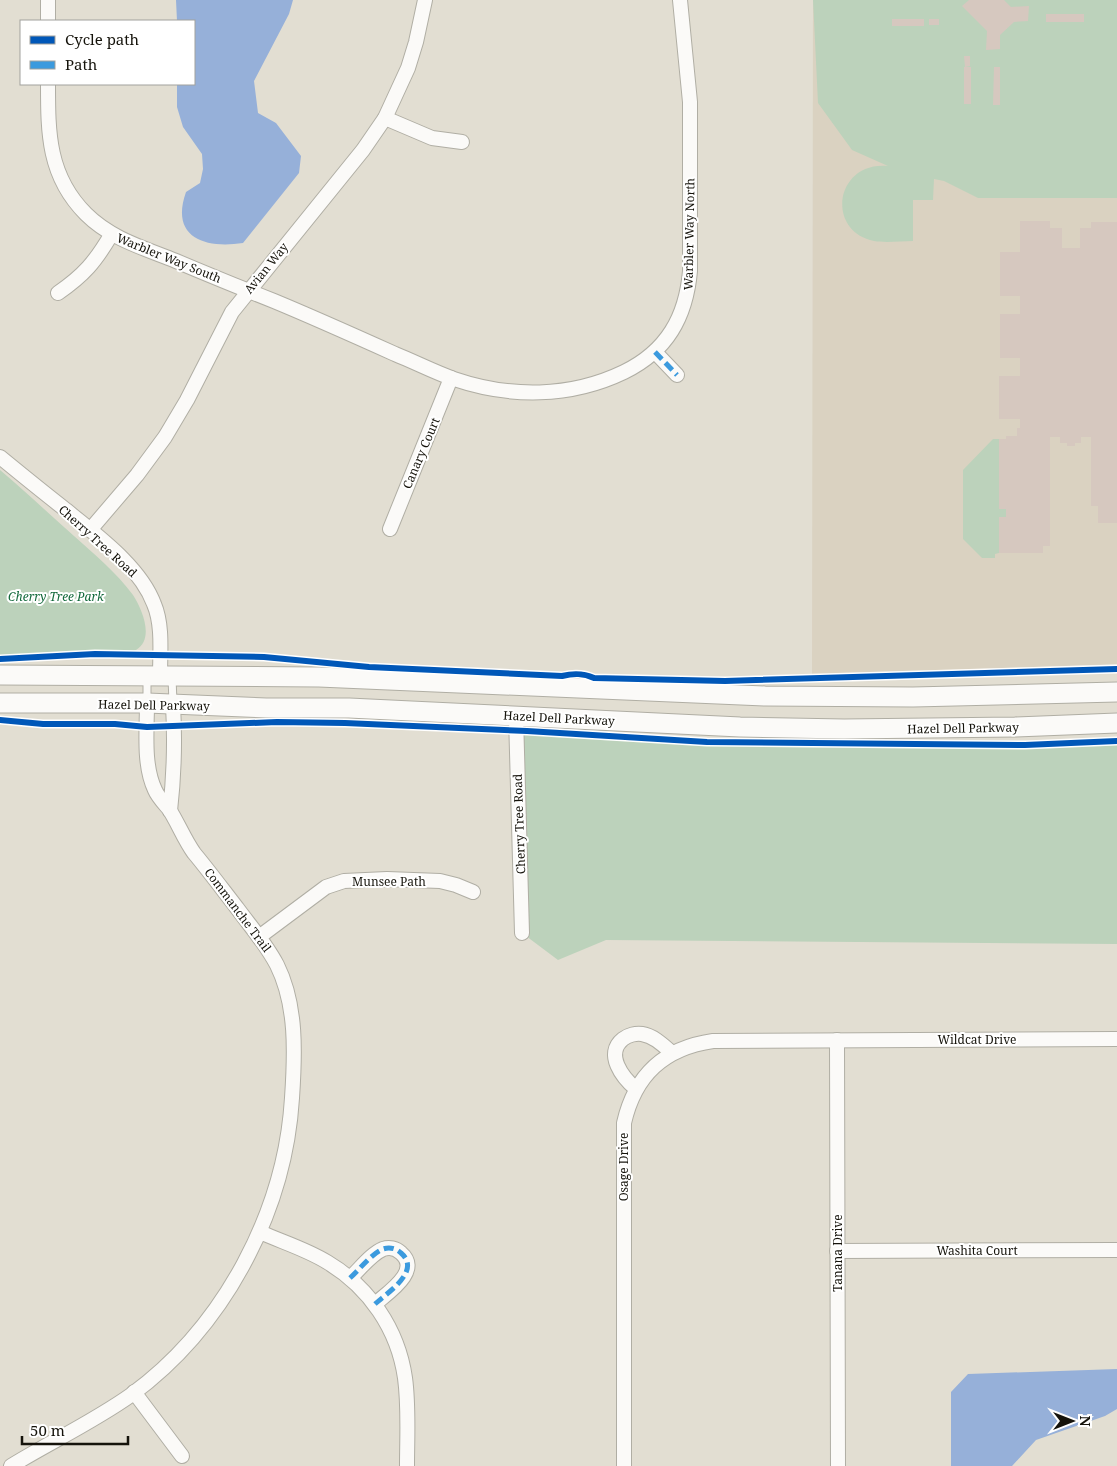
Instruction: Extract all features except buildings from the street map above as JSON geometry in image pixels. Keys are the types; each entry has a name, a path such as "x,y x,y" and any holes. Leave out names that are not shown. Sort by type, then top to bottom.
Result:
{"main road":[{"path":"0,675 160,675 405,679 765,696 920,697 1117,692"},
{"name":"Hazel Dell Parkway","path":"0,703 147,703 266,708 357,708 740,727 844,729 1015,727 1117,723"}],"street":[{"path":"48,0 48,20"},
{"name":"Avian Way","path":"90,530 137,475 165,437 187,400 232,312 247,291 363,150 385,118 408,68 425,0"},
{"name":"Warbler Way North","path":"247,291 452,378 495,390 546,393 571,390 616,376 635,366 655,352 674,328 687,296 690,271 690,102 680,0"},
{"name":"Warbler Way South","path":"48,85 50,145 58,172 84,213 112,235 247,291"},
{"path":"385,118 432,138 462,142"},
{"path":"58,293 90,267 112,235"},
{"path":"655,352 677,375"},
{"name":"Canary Court","path":"390,529 452,378"},
{"name":"Cherry Tree Road","path":"0,457 90,530 122,559 142,581 155,604 159,627 160,675"},
{"name":"Commanche Trail","path":"11,1466 96,1417 134,1392 164,1367 211,1314 234,1280 260,1232 277,1184 288,1134 293,1085 293,1044 292,1017 284,983 273,957 194,852 170,811 155,791 149,768 147,703"},
{"path":"170,811 173,774 173,705"},
{"name":"Cherry Tree Road","path":"516,716 522,933"},
{"name":"Munsee Path","path":"259,937 326,887 344,881 386,879 440,881 473,892"},
{"path":"636,1090 623,1076 616,1061 617,1047 620,1043 628,1037 640,1034 657,1040 672,1053"},
{"name":"Wildcat Drive","path":"837,1040 1117,1039"},
{"name":"Osage Drive","path":"624,1466 623,1139 626,1111 636,1090 648,1072 672,1053 688,1046 713,1042 837,1040"},
{"name":"Tanana Drive","path":"837,1040 838,1466"},
{"path":"260,1232 325,1261 350,1278 375,1304 394,1339 403,1365 406,1392 407,1466"},
{"path":"350,1278 381,1250 392,1248 402,1253 408,1264 405,1275 375,1304"},
{"name":"Washita Court","path":"837,1251 1117,1250"},
{"path":"134,1392 182,1456"}],"lane":[{"path":"147,703 160,675"},
{"path":"160,675 173,705"}],"shaded area":[{"path":"813,0 1117,0 1117,664 812,675"}],"green space":[{"path":"813,0 1117,0 1117,198 978,198 944,181 934,179 933,200 913,200 913,241 879,242 858,235 848,224 843,212 843,198 847,185 857,174 870,167 888,166 852,150 818,103"},
{"path":"993,439 999,439 999,508 1006,509 1006,517 999,518 999,553 995,554 995,558 982,558 963,539 963,470"},
{"name":"Cherry Tree Park","path":"0,470 105,564 133,595 143,616 146,631 142,645 136,650 124,652 87,651 0,655"},
{"path":"516,731 707,742 1024,745 1117,741 1117,944 606,940 558,960 522,933"}],"water":[{"path":"176,0 293,0 289,14 254,81 258,113 276,123 301,156 299,173 243,243 215,244 204,241 194,237 187,229 183,220 182,207 186,192 200,183 203,169 202,154 183,127 177,107 177,85 195,85 195,20 177,20"},
{"path":"1117,1369 1117,1409 1105,1416 1036,1440 1012,1466 951,1466 951,1392 968,1374"}],"marked path":[{"path":"655,352 677,375"},
{"path":"350,1278 370,1258 383,1249 392,1248 401,1253 406,1260 405,1274 394,1288 375,1304"}],"cycle path":[{"path":"0,659 95,654 264,657 369,667 562,676 578,674 594,678 725,681 1117,669"},
{"path":"0,720 43,724 115,724 147,727 277,722 345,723 527,731 707,742 1025,745 1117,741"}]}
